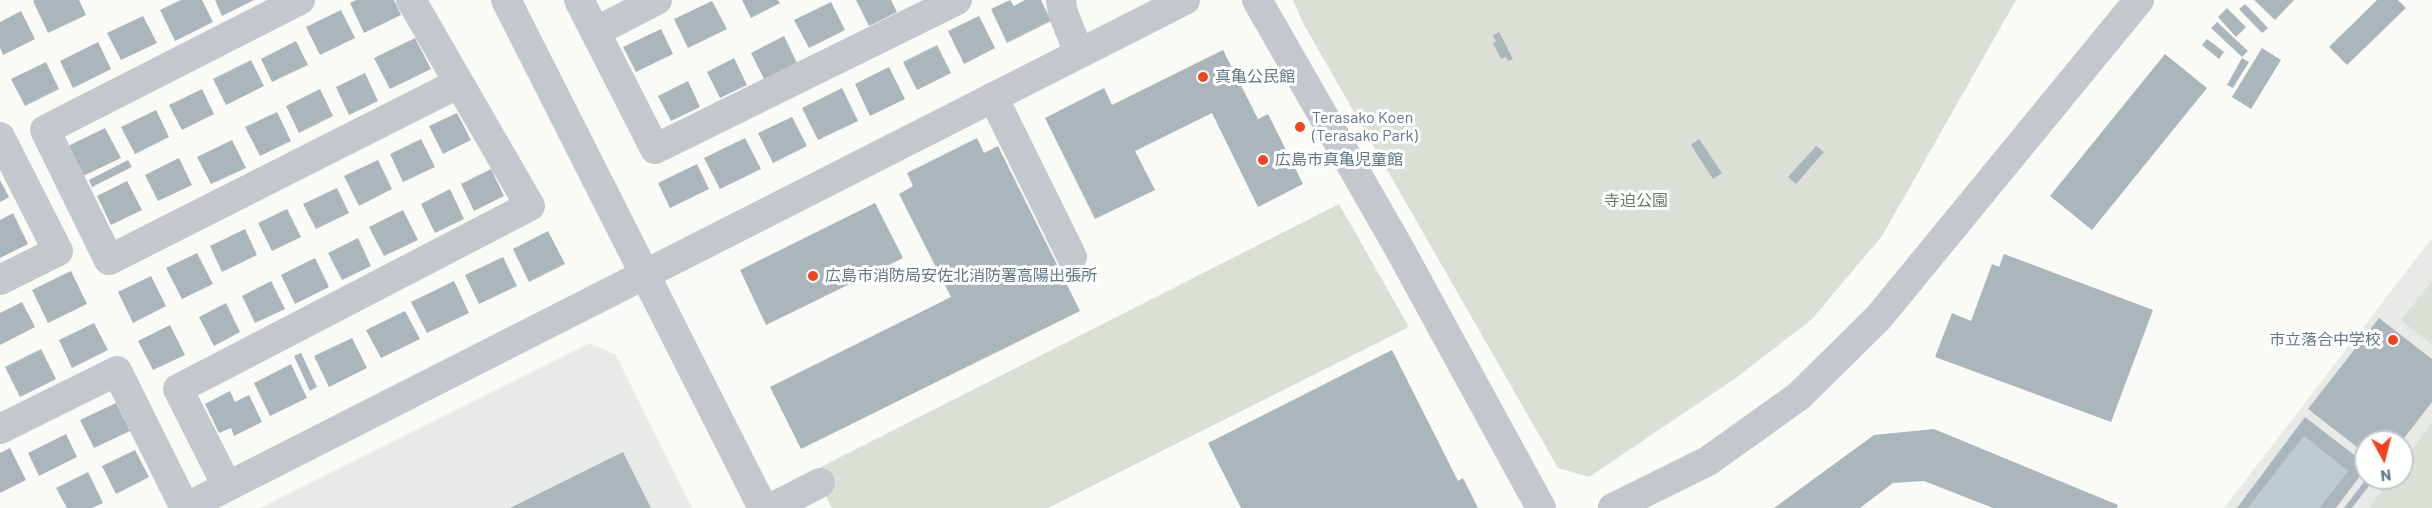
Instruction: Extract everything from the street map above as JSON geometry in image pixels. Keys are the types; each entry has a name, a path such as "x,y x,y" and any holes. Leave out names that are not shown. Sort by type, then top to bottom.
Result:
{"street":[{"path":"300,0 45,130 110,260 459,83"},
{"path":"227,486 178,388 530,206 411,0"},
{"path":"506,0 763,508"},
{"path":"579,0 655,149 957,0"},
{"path":"595,32 657,0"},
{"path":"1061,0 1063,13 1078,53"},
{"path":"0,429 117,371 185,508 1185,0"},
{"path":"1257,0 1399,248 1541,508"},
{"path":"1613,508 1708,461 1799,396 1879,317 2139,0"},
{"path":"993,98 1072,257"},
{"path":"0,137 58,251 0,280"},
{"path":"771,508 816,485"}],"shaded area":[{"name":"市立落合中学校","path":"2432,238 2432,508 2224,508"},
{"path":"590,343 616,355 692,508 260,508"},
{"path":"2304,436 2348,471 2319,508 2248,508"}],"green space":[{"name":"寺迫公園","path":"1293,0 2016,0 1882,236 1812,319 1736,378 1589,477 1558,468 1303,23"},
{"path":"1339,204 1409,327 1048,508 832,508 813,471"},
{"path":"2432,281 2432,345 2401,320"},
{"path":"2432,423 2432,508 2369,508 2382,490 2414,490 2414,447"}],"building":[{"path":"79,0 86,15 48,33 33,1"},
{"path":"181,0 202,0 213,22 175,41 160,10"},
{"path":"215,0 254,0 222,16"},
{"path":"356,0 394,0 401,15 364,33 350,3"},
{"path":"742,0 778,0 780,3 751,18"},
{"path":"856,0 891,0 897,12 869,26"},
{"path":"1010,0 1014,6 1025,0 1041,0 1051,21 1007,43 991,9"},
{"path":"2254,0 2294,0 2275,20"},
{"path":"2377,0 2398,0 2406,8 2347,65 2329,47"},
{"path":"712,1 727,29 688,48 674,19"},
{"path":"831,2 845,30 809,48 794,20"},
{"path":"2245,4 2268,28 2262,33 2239,9"},
{"path":"2227,8 2246,27 2236,37 2218,17"},
{"path":"341,10 355,38 320,55 306,27"},
{"path":"21,11 35,39 3,55 0,48 0,22"},
{"path":"143,16 157,43 121,60 107,33"},
{"path":"979,16 995,48 964,64 948,31"},
{"path":"2217,22 2248,51 2242,57 2211,28"},
{"path":"661,29 673,54 636,72 623,47"},
{"path":"1499,32 1513,59 1508,61 1506,57 1501,59 1493,43 1496,42 1493,35"},
{"path":"784,36 797,63 764,79 751,53"},
{"path":"415,38 431,69 390,89 374,58"},
{"path":"2207,39 2224,52 2219,59 2202,45"},
{"path":"296,41 308,65 272,82 261,59"},
{"path":"98,42 111,69 73,88 60,61"},
{"path":"937,45 951,73 917,90 903,62"},
{"path":"2262,48 2281,60 2251,109 2232,97"},
{"path":"1223,50 1258,119 1268,114 1303,184 1258,207 1212,113 1135,151 1155,190 1095,219 1045,118 1104,88 1112,105"},
{"path":"2165,54 2207,88 2092,230 2050,196"},
{"path":"734,58 747,85 720,98 707,72"},
{"path":"2242,58 2249,62 2233,88 2227,85"},
{"path":"251,60 264,86 226,105 213,79"},
{"path":"46,62 59,89 25,106 11,79"},
{"path":"889,67 905,99 870,116 855,84"},
{"path":"365,73 378,101 349,115 336,87"},
{"path":"688,81 700,107 671,121 658,96"},
{"path":"842,88 858,121 818,140 802,108"},
{"path":"202,89 214,114 182,130 169,105"},
{"path":"320,89 333,116 299,133 286,106"},
{"path":"156,110 169,137 135,154 121,127"},
{"path":"277,112 291,141 260,156 245,127"},
{"path":"457,113 471,140 443,154 429,126"},
{"path":"792,117 807,146 773,163 758,133"},
{"path":"105,128 121,158 81,177 66,147"},
{"path":"745,138 761,169 720,189 704,158"},
{"path":"977,138 984,153 998,146 1080,311 801,449 770,387 951,297 899,194 913,186 907,173"},
{"path":"421,139 435,167 403,182 390,154"},
{"path":"1699,139 1722,173 1713,179 1691,145"},
{"path":"232,140 246,168 211,184 197,157"},
{"path":"1816,146 1824,152 1796,184 1788,177"},
{"path":"179,158 192,185 158,201 145,175"},
{"path":"128,160 132,167 92,187 89,180"},
{"path":"378,160 392,189 359,206 344,176"},
{"path":"697,164 709,189 670,208 658,183"},
{"path":"491,169 504,196 474,211 461,184"},
{"path":"0,180 9,197 0,202"},
{"path":"127,181 142,210 111,225 97,196"},
{"path":"337,188 349,213 316,229 303,204"},
{"path":"450,189 464,219 435,233 421,204"},
{"path":"875,203 903,258 766,325 740,270"},
{"path":"287,209 301,237 272,251 258,223"},
{"path":"403,210 418,240 384,256 369,227"},
{"path":"13,213 28,244 0,258 0,220"},
{"path":"245,229 257,255 222,272 210,246"},
{"path":"548,231 565,264 529,282 513,249"},
{"path":"358,238 371,266 342,280 328,253"},
{"path":"197,253 213,284 182,299 166,268"},
{"path":"2004,254 2153,310 2111,422 1935,357 1952,313 1971,321 1992,264 1999,267"},
{"path":"503,257 517,286 479,304 465,275"},
{"path":"315,258 329,287 295,304 281,275"},
{"path":"71,271 87,304 48,323 32,290"},
{"path":"151,276 166,306 133,323 118,292"},
{"path":"271,281 285,309 255,323 242,296"},
{"path":"454,281 469,313 427,333 411,302"},
{"path":"22,302 35,327 0,345 0,313"},
{"path":"226,303 240,332 214,346 199,317"},
{"path":"405,311 420,339 381,358 366,330"},
{"path":"2379,318 2432,359 2432,402 2410,430 2354,430 2354,445 2308,409"},
{"path":"94,323 108,350 72,368 59,340"},
{"path":"170,325 185,355 153,370 138,341"},
{"path":"352,338 367,368 329,387 314,356"},
{"path":"41,349 56,379 20,397 5,367"},
{"path":"1392,350 1458,481 1463,478 1478,508 1241,508 1208,443"},
{"path":"301,353 317,387 310,391 294,356"},
{"path":"291,364 307,398 270,416 254,383"},
{"path":"230,391 235,402 249,395 262,422 234,436 231,428 219,433 205,404"},
{"path":"116,403 130,431 94,448 80,420"},
{"path":"2305,417 2354,455 2354,484 2336,508 2319,508 2348,471 2304,436 2248,508 2237,508"},
{"path":"1934,429 2118,505 2117,508 1993,508 1924,481 1893,483 1860,508 1774,508 1874,435"},
{"path":"66,434 77,457 39,476 28,453"},
{"path":"10,448 26,480 0,493 0,453"},
{"path":"135,450 149,477 116,494 102,466"},
{"path":"623,452 651,508 510,508"},
{"path":"88,472 103,503 92,508 67,508 56,488"},
{"path":"2358,490 2366,490 2352,508 2344,508"}],"place":[{"name":"真亀公民館","path":"1203,77"},
{"name":"Terasako Koen (Terasako Park)","path":"1300,127"},
{"name":"広島市真亀児童館","path":"1263,160"},
{"name":"広島市消防局安佐北消防署高陽出張所","path":"813,276"},
{"name":"市立落合中学校","path":"2393,340"}]}
